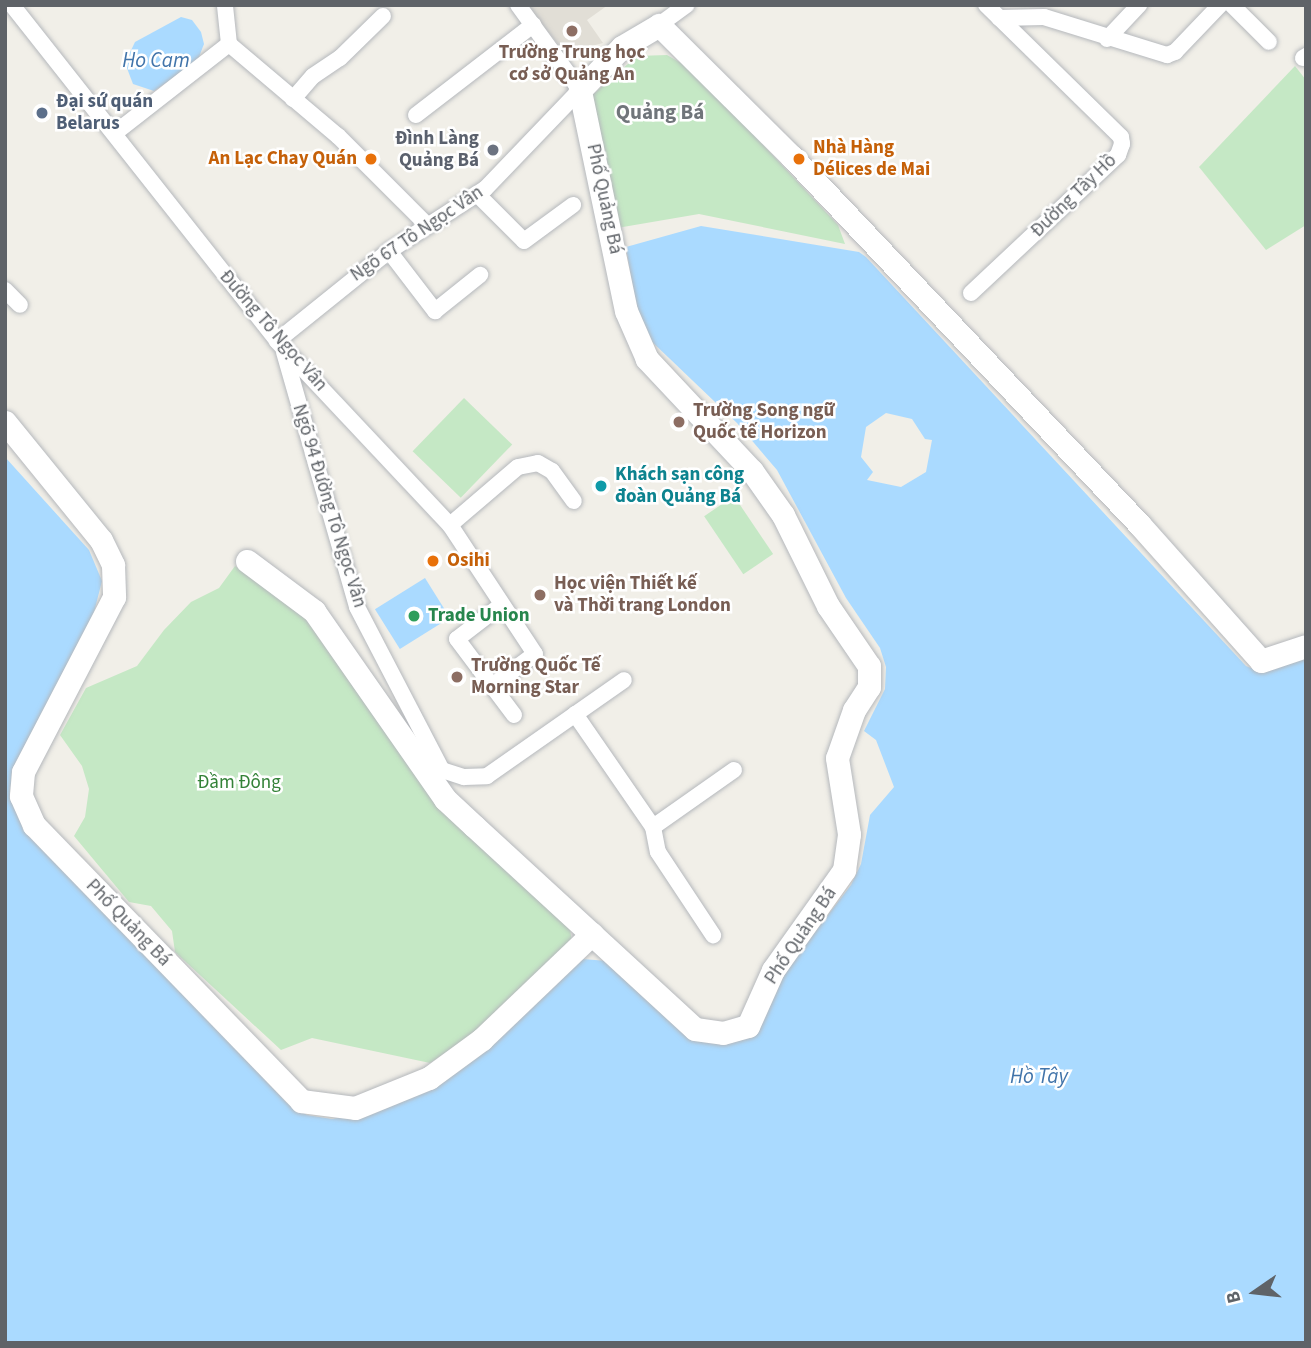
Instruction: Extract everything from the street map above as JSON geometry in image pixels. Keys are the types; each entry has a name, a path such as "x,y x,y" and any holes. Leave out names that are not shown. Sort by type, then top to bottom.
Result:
{"street":[{"name":"Đường Tô Ngọc Vân","path":"12,5 280,344 450,525 500,606 535,654 492,686"},
{"path":"225,5 229,44 338,136 426,224"},
{"path":"519,5 580,90 622,47 687,5"},
{"name":"Đường Tây Hồ","path":"971,293 1118,155 1122,144 1121,137 986,5"},
{"path":"1107,39 1139,5"},
{"path":"999,18 1044,17 1107,39 1171,54 1220,5"},
{"path":"1232,5 1269,42"},
{"path":"293,99 313,76 340,58 383,16"},
{"path":"416,115 533,24"},
{"path":"659,25 792,157 1139,524 1261,661 1306,646"},
{"path":"115,133 229,44"},
{"name":"Ngõ 67 Tô Ngọc Vân","path":"280,344 389,251 426,224 477,194 580,90"},
{"name":"Phố Quảng Bá","path":"247,561 314,611 445,799 695,1029 723,1033 748,1026 773,970 844,870 849,834 837,758 854,710 869,687 869,666 828,606 783,515 752,471 647,359 625,311 580,90"},
{"path":"477,194 524,240 572,205"},
{"path":"389,251 435,310 480,275"},
{"path":"5,290 20,305"},
{"name":"Ngõ 94 Đường Tô Ngọc Vân","path":"280,344 357,607 442,770 464,777 487,776 624,680"},
{"name":"Phố Quảng Bá","path":"5,422 101,540 113,565 114,597 23,772 21,796 34,825 301,1101 355,1108 429,1078 482,1039 592,934"},
{"path":"450,525 519,467 538,463 552,471 574,501"},
{"path":"500,606 457,639 514,715"},
{"path":"575,715 653,828 658,852 713,935"},
{"path":"653,828 734,770"}],"shaded area":[{"name":"Trường Trung học cơ sở Quảng An","path":"527,5 608,5 587,20 603,43 565,53"}],"green space":[{"path":"667,55 693,70 838,225 845,244 699,214 617,228 589,98 637,56"},
{"path":"1295,66 1306,80 1306,225 1266,250 1199,167"},
{"path":"464,398 512,445 461,498 413,451"},
{"path":"734,496 773,554 743,574 704,516"},
{"name":"Đầm Đông","path":"235,566 302,614 440,810 569,921 572,943 481,1029 430,1063 312,1038 281,1050 175,952 172,931 151,906 129,902 74,836 85,817 89,789 82,766 60,735 86,688 137,666 164,630 191,602 219,588"}],"water":[{"name":"Ho Cam","path":"181,17 192,20 201,32 204,44 197,62 154,91 133,84 125,63 135,42"},
{"name":"Hồ Tây","path":"701,226 859,252 1246,666 1261,672 1306,654 1306,1343 5,1343 5,457 89,550 102,581 92,620 12,770 10,794 21,821 286,1102 307,1115 332,1119 358,1114 582,959 608,961 701,1042 751,1032 769,1008 782,975 851,885 861,864 870,815 894,787 876,740 864,731 885,689 886,667 880,648 846,598 777,470 737,423 647,337 636,307 626,247"},
{"name":"Trade Union","path":"425,578 450,618 400,649 375,609"}],"pier":[{"path":"886,413 912,419 925,439 932,440 926,472 901,487 867,480 873,472 861,457 866,427"}],"place":[{"name":"Trường Trung học cơ sở Quảng An","path":"572,31"},
{"name":"Đại sứ quán Belarus","path":"42,113"},
{"name":"Đình Làng Quảng Bá","path":"493,150"},
{"name":"An Lạc Chay Quán","path":"371,159"},
{"name":"Nhà Hàng Délices de Mai","path":"799,159"},
{"name":"Trường Song ngữ Quốc tế Horizon","path":"679,422"},
{"name":"Khách sạn công đoàn Quảng Bá","path":"601,486"},
{"name":"Osihi","path":"433,561"},
{"name":"Học viện Thiết kế và Thời trang London","path":"540,595"},
{"name":"Trade Union","path":"414,616"},
{"name":"Trường Quốc Tế Morning Star","path":"457,677"}],"district":[{"name":"Quảng Bá","path":"660,112"}]}
